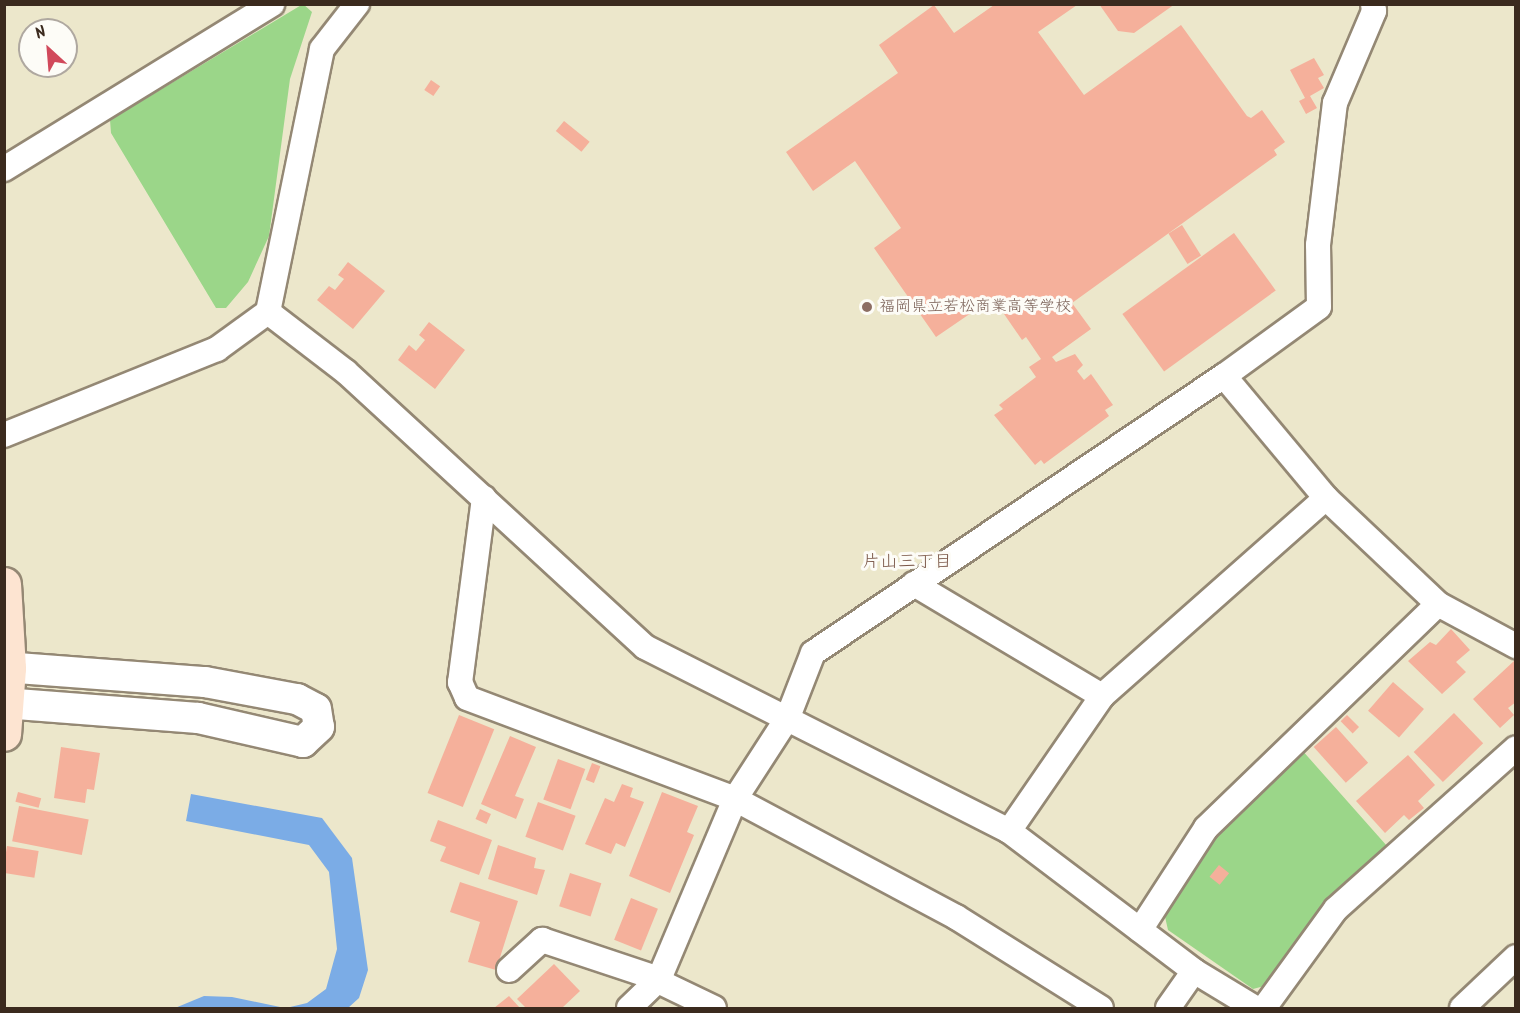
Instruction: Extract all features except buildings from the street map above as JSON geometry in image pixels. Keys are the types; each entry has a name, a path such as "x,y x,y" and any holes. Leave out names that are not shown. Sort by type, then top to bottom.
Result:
{"main road":[{"path":"4,584 7,667 5,714"}],"street":[{"path":"4,169 272,4"},
{"path":"4,435 217,349 268,312 322,49 357,4"},
{"path":"630,1008 659,980 735,799 788,717 813,653 1224,376 1319,307 1318,244 1335,103 1374,11 1373,4"},
{"path":"268,312 346,372 645,647 788,717 1009,831 1194,971 1255,1008"},
{"path":"1224,376 1326,498 1438,604 1515,646"},
{"path":"484,498 460,682 467,698 735,799 956,917 1101,1008"},
{"path":"1009,831 1101,696 1326,498"},
{"path":"914,584 1101,696"},
{"path":"1140,930 1206,828 1438,604"},
{"path":"5,714 198,718 303,742 319,727 316,709 297,699 205,682 7,667"},
{"path":"1264,1008 1336,909 1515,748"},
{"path":"509,970 542,940 659,980 714,1008"},
{"path":"1462,1008 1515,957"},
{"path":"1168,1008 1194,971"}],"green space":[{"path":"303,4 312,12 290,79 269,236 248,282 226,308 216,308 111,133 110,120"},
{"path":"1301,749 1387,846 1322,906 1268,985 1253,989 1168,930 1163,908 1221,828"}],"water":[{"path":"191,794 322,818 352,858 368,970 359,998 348,1008 286,1008 307,1003 326,989 337,949 329,872 309,845 186,821"},
{"path":"204,996 232,997 285,1008 175,1008"}],"place":[{"name":"福岡県立若松商業高等学校","path":"867,307"}],"district":[{"name":"片山三丁目","path":"907,563"}]}
